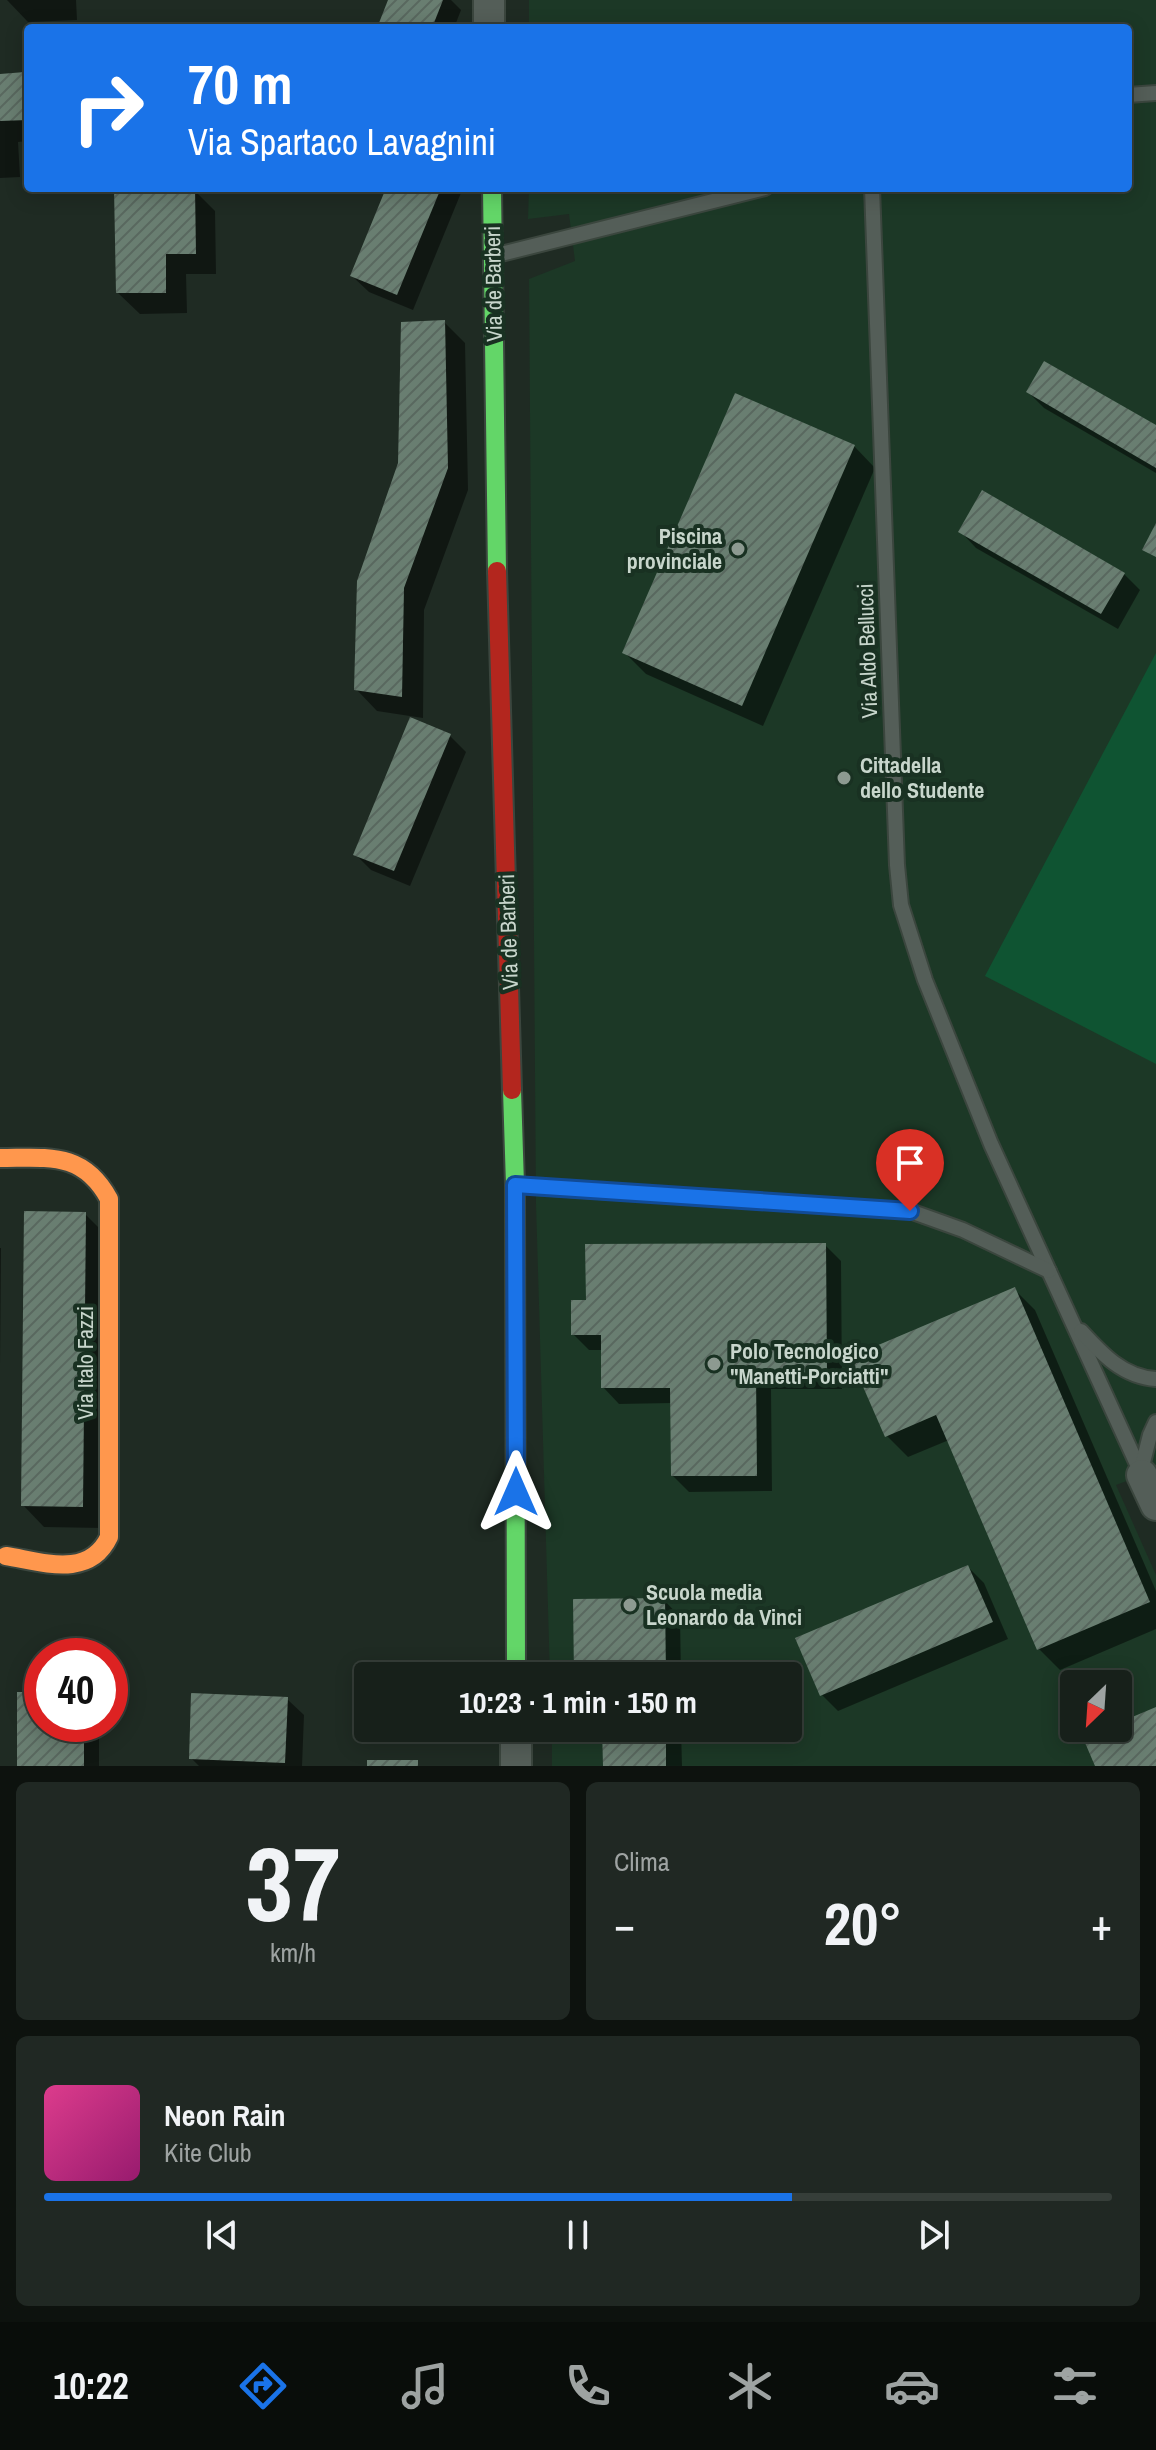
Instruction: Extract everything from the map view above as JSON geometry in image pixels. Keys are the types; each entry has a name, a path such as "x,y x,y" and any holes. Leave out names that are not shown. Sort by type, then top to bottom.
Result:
{"street":[{"path":"489,0 489,24"},
{"name":"Via de Barberi","path":"492,192 496,546 525,1186 516,1662"},
{"name":"Via Italo Fazzi","path":"0,1158 61,1158 75,1161 96,1176 109,1199 109,1537 106,1548 93,1561 77,1564 2,1555"},
{"path":"1142,1473 1156,1505"},
{"path":"516,1742 516,1766"}],"lane":[{"path":"1132,95 1156,93"},
{"path":"493,256 749,192"},
{"name":"Via Aldo Bellucci","path":"872,192 901,905 925,980 991,1144 1142,1473"},
{"path":"525,1186 910,1211 963,1230 1049,1271"},
{"path":"1073,1322 1107,1358 1130,1372 1156,1379"},
{"path":"1142,1473 1156,1422"}],"shaded area":[{"name":"Cittadella dello Studente","path":"529,0 1156,0 1156,1470 1116,1485 1156,1575 1156,1766 552,1766 552,1742 802,1742 802,1662 550,1662 536,1204 529,279 575,261 569,214 528,219 529,192 1132,192 1132,24 529,24"}],"green space":[{"path":"1156,653 1156,1064 985,976"}],"building":[{"path":"388,0 443,0 434,24 379,24"},
{"path":"24,72 24,120 0,121 0,74"},
{"path":"114,192 195,192 196,254 166,254 166,293 116,293"},
{"path":"384,192 439,192 397,295 350,276"},
{"path":"445,320 448,468 404,588 402,697 354,690 357,581 398,463 401,322"},
{"path":"1044,361 1156,425 1156,468 1026,392"},
{"name":"Piscina provinciale","path":"735,393 855,445 742,706 622,653"},
{"path":"982,490 1125,573 1101,614 958,532"},
{"path":"1156,523 1156,557 1142,550"},
{"path":"410,717 451,734 394,871 353,855"},
{"path":"24,1211 86,1212 83,1507 21,1506"},
{"name":"Polo Tecnologico \"Manetti-Porciatti\"","path":"826,1243 827,1374 756,1374 757,1476 671,1476 670,1388 601,1388 601,1335 571,1335 571,1300 586,1300 585,1244"},
{"path":"1015,1287 1150,1602 1037,1650 936,1415 885,1437 850,1357"},
{"path":"968,1565 993,1622 820,1696 795,1638"},
{"path":"665,1598 666,1662 574,1662 573,1599"},
{"path":"17,1692 24,1692 24,1742 84,1742 84,1766 17,1766"},
{"path":"191,1693 288,1697 285,1763 189,1759"},
{"path":"1156,1707 1156,1766 1095,1766 1085,1742 1132,1742 1132,1717"},
{"path":"602,1742 666,1742 666,1766 603,1766"},
{"path":"367,1760 418,1760 418,1766 367,1766"}],"traffic: fast":[{"path":"492,192 497,571"},
{"path":"512,1090 516,1662"}],"traffic: slow":[{"path":"0,1158 63,1160 88,1172 109,1199 109,1537 90,1559 77,1563 50,1564 6,1556"}],"traffic: jam":[{"path":"497,571 512,1090"}],"place":[{"name":"Piscina provinciale","path":"738,549"},
{"name":"Cittadella dello Studente","path":"844,778"},
{"name":"Polo Tecnologico \"Manetti-Porciatti\"","path":"714,1364"},
{"name":"Scuola media Leonardo da Vinci","path":"630,1605"}],"route":[{"path":"516,1492 515,1185 910,1211"}]}
